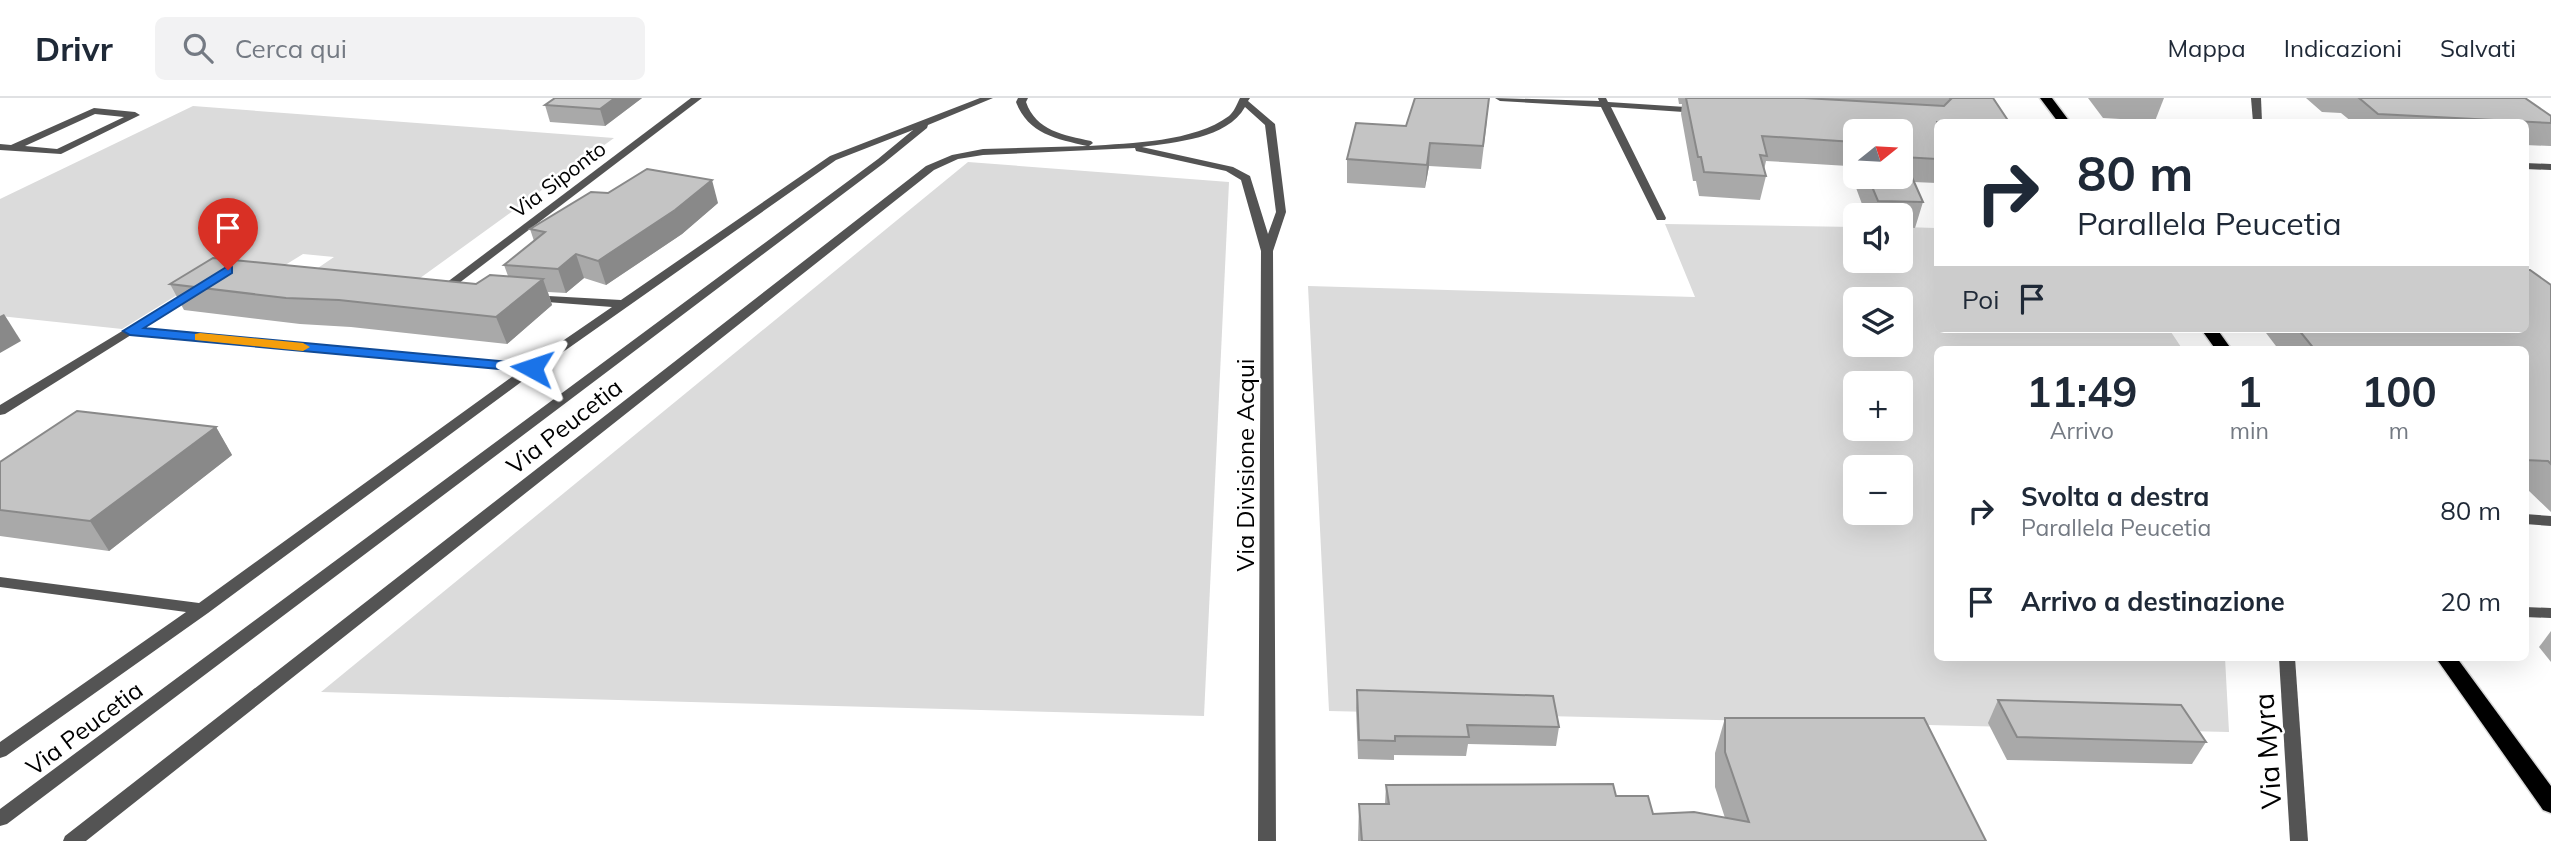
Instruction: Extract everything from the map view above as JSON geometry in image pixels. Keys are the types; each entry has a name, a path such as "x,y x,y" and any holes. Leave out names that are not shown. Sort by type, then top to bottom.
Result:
{"main road":[{"path":"2046,98 2062,119"},
{"path":"2448,661 2551,804"}],"street":[{"name":"Via Siponto","path":"442,291 697,98"},
{"name":"Via Peucetia","path":"0,751 202,609 532,368 833,158 988,98"},
{"name":"Via Peucetia","path":"1023,98 1021,102 1024,115 1037,127 1078,141 1122,145 1228,169 1246,178 1267,251"},
{"path":"1500,98 1602,101 1714,111"},
{"path":"2256,98 2258,119"},
{"name":"Via Peucetia","path":"72,841 930,168 955,157 983,152 1158,143 1191,137 1218,128 1236,116 1245,100"},
{"name":"Via Divisione Acqui","path":"1245,100 1270,124 1281,212 1267,251 1268,841"},
{"path":"1602,101 1661,218"},
{"path":"0,147 58,152 135,115 94,111 13,148"},
{"name":"Via Peucetia","path":"0,819 881,161 933,119"},
{"path":"2529,166 2551,167"},
{"path":"0,411 206,283"},
{"path":"429,289 468,293"},
{"path":"520,296 624,304"},
{"path":"130,331 532,368"},
{"path":"2529,519 2551,521"},
{"path":"0,582 202,609"},
{"path":"2529,612 2551,613"},
{"name":"Via Myra","path":"2287,661 2299,841"}],"shaded area":[{"path":"193,106 614,138 416,281 315,270 334,257 303,254 282,267 232,261 122,329 0,316 0,199"},
{"path":"968,162 1229,182 1204,716 321,692"},
{"path":"1665,224 1843,227 1843,273 1913,273 1913,227 1934,228 1934,333 2172,333 2180,346 1934,346 1934,661 2225,661 2229,732 1329,711 1308,286 1695,297"}],"building":[{"path":"555,98 615,98 600,109 545,105"},
{"path":"1415,98 1489,98 1483,146 1430,143 1427,165 1347,159 1356,123 1406,126"},
{"path":"1686,98 1804,98 1944,106 1950,98 1993,98 2007,119 1934,119 1934,159 1913,158 1913,119 1843,119 1843,141 1762,136 1767,156 1760,155 1766,176 1704,172 1701,157 1698,157"},
{"path":"2359,98 2525,98 2551,116 2551,123 2529,122 2529,119 2378,114"},
{"path":"647,169 712,180 675,210 598,261 576,254 558,269 504,265 545,232 530,229 591,192 608,193"},
{"path":"1913,180 1923,202 1878,201 1873,189 1913,189"},
{"path":"213,258 476,284 490,275 543,279 496,317 339,300 286,298 170,284"},
{"path":"2530,270 2551,285 2551,464 2548,461 2529,460 2529,346 2312,346 2301,333 2529,333"},
{"path":"77,411 216,427 90,521 0,510 0,462"},
{"path":"1357,690 1553,696 1559,727 1467,725 1469,737 1395,736 1395,741 1359,740"},
{"path":"1998,700 2181,705 2206,742 2017,737"},
{"path":"1725,718 1924,718 1986,841 1362,841 1359,804 1389,804 1386,785 1613,784 1616,796 1648,796 1653,814 1694,812 1749,822 1725,752"}],"slow traffic":[{"path":"200,337 303,347"}],"route":[{"path":"228,270 130,331 532,368"}]}
